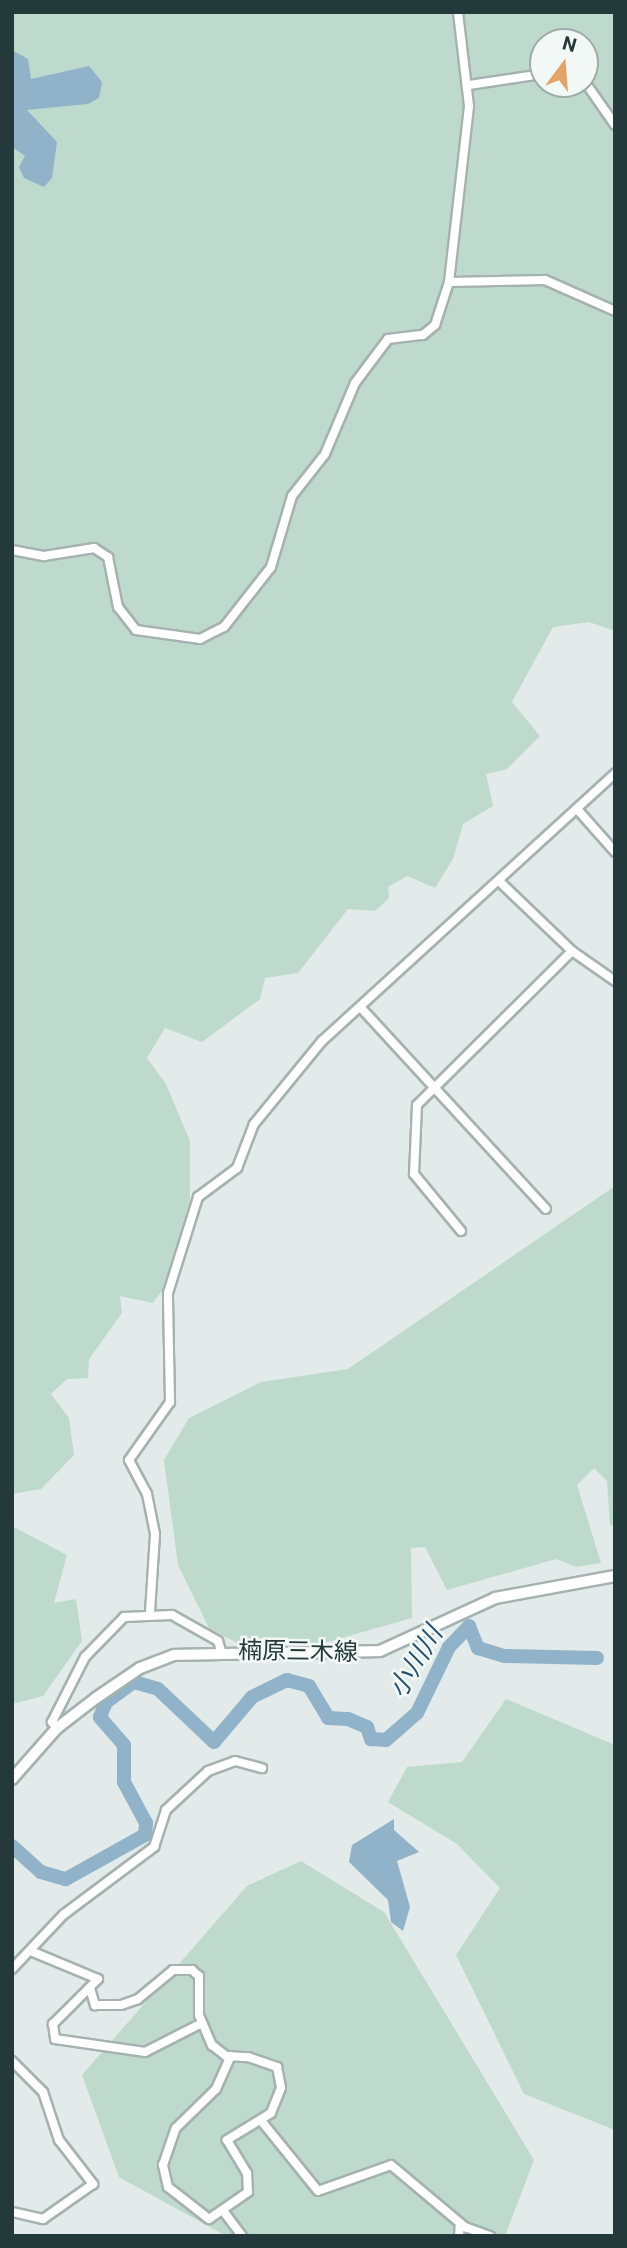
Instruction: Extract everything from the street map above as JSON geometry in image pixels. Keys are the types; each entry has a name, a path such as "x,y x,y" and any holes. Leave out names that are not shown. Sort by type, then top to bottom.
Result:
{"main road":[{"name":"楠原三木線","path":"12,1779 57,1728 140,1668 174,1655 220,1651 380,1651 495,1598 615,1576"}],"street":[{"path":"12,550 44,556 94,548 108,557 115,573 123,620 152,635 209,638 271,567 289,503 325,454 355,383 388,339 423,335 435,325 449,282 469,85 458,12"},
{"path":"469,85 529,76"},
{"path":"596,98 615,125"},
{"path":"449,282 545,280 615,311"},
{"path":"150,1612 155,1534 147,1494 129,1460 170,1402 168,1293 185,1223 209,1183 237,1168 254,1124 322,1041 363,1010 615,773"},
{"path":"577,809 615,852"},
{"path":"500,882 572,951 615,981"},
{"path":"461,1231 414,1174 417,1105 572,951"},
{"path":"363,1010 546,1209"},
{"path":"57,1728 52,1722 97,1639 124,1617 150,1612 172,1615 218,1642 220,1651"},
{"path":"12,1969 33,1952 63,1915 154,1847 166,1810 208,1770 235,1761 262,1768"},
{"path":"33,1952 98,1979 53,2024 55,2039 145,2052 202,2023"},
{"path":"90,1988 95,2004 121,2005 138,1999 173,1970 192,1970 199,1976 202,2023 212,2045 230,2056 278,2067 281,2088 263,2123 227,2140 250,2186 225,2212 198,2216 168,2187 163,2165 176,2128 215,2089 230,2056"},
{"path":"12,2061 43,2092 59,2140 93,2184 43,2219 12,2211"},
{"path":"263,2123 318,2191 391,2165 460,2223 490,2236"},
{"path":"225,2212 242,2236"},
{"path":"459,2236 460,2223"}],"green space":[{"path":"12,12 615,12 615,631 589,622 553,627 512,702 540,736 507,769 486,774 493,806 463,824 453,859 435,888 407,876 388,887 389,898 375,911 348,909 298,973 265,978 260,999 202,1042 165,1028 147,1058 166,1084 190,1141 190,1200 163,1289 153,1303 120,1296 122,1313 89,1359 88,1378 67,1379 51,1394 69,1418 74,1455 41,1489 12,1494"},
{"path":"615,1186 615,1525 610,1526 607,1481 594,1468 577,1485 601,1563 576,1567 556,1559 447,1590 425,1547 411,1548 412,1618 317,1645 241,1645 209,1628 178,1565 164,1460 189,1418 261,1382 348,1369"},
{"path":"12,1526 67,1555 54,1603 76,1599 82,1641 43,1696 12,1704"},
{"path":"506,1699 615,1745 615,2130 524,2094 456,1955 500,1888 457,1844 388,1802 407,1767 462,1762"},
{"path":"301,1861 384,1912 534,2160 505,2236 226,2236 119,2177 82,2075 247,1886"}],"water":[{"path":"12,50 28,59 31,79 89,66 102,82 99,98 88,104 27,110 57,142 52,178 44,187 24,178 19,167 25,156 12,147"},
{"path":"394,1819 394,1830 419,1852 397,1861 410,1907 403,1931 391,1922 388,1900 349,1862 352,1845"}],"waterway":[{"name":"小川川","path":"12,1846 41,1872 66,1879 145,1835 146,1823 124,1782 124,1745 100,1717 106,1702 134,1682 158,1689 214,1742 252,1697 287,1680 309,1686 328,1718 348,1719 367,1727 371,1739 386,1740 417,1713 449,1647 469,1626 478,1648 504,1656 597,1658"}]}
